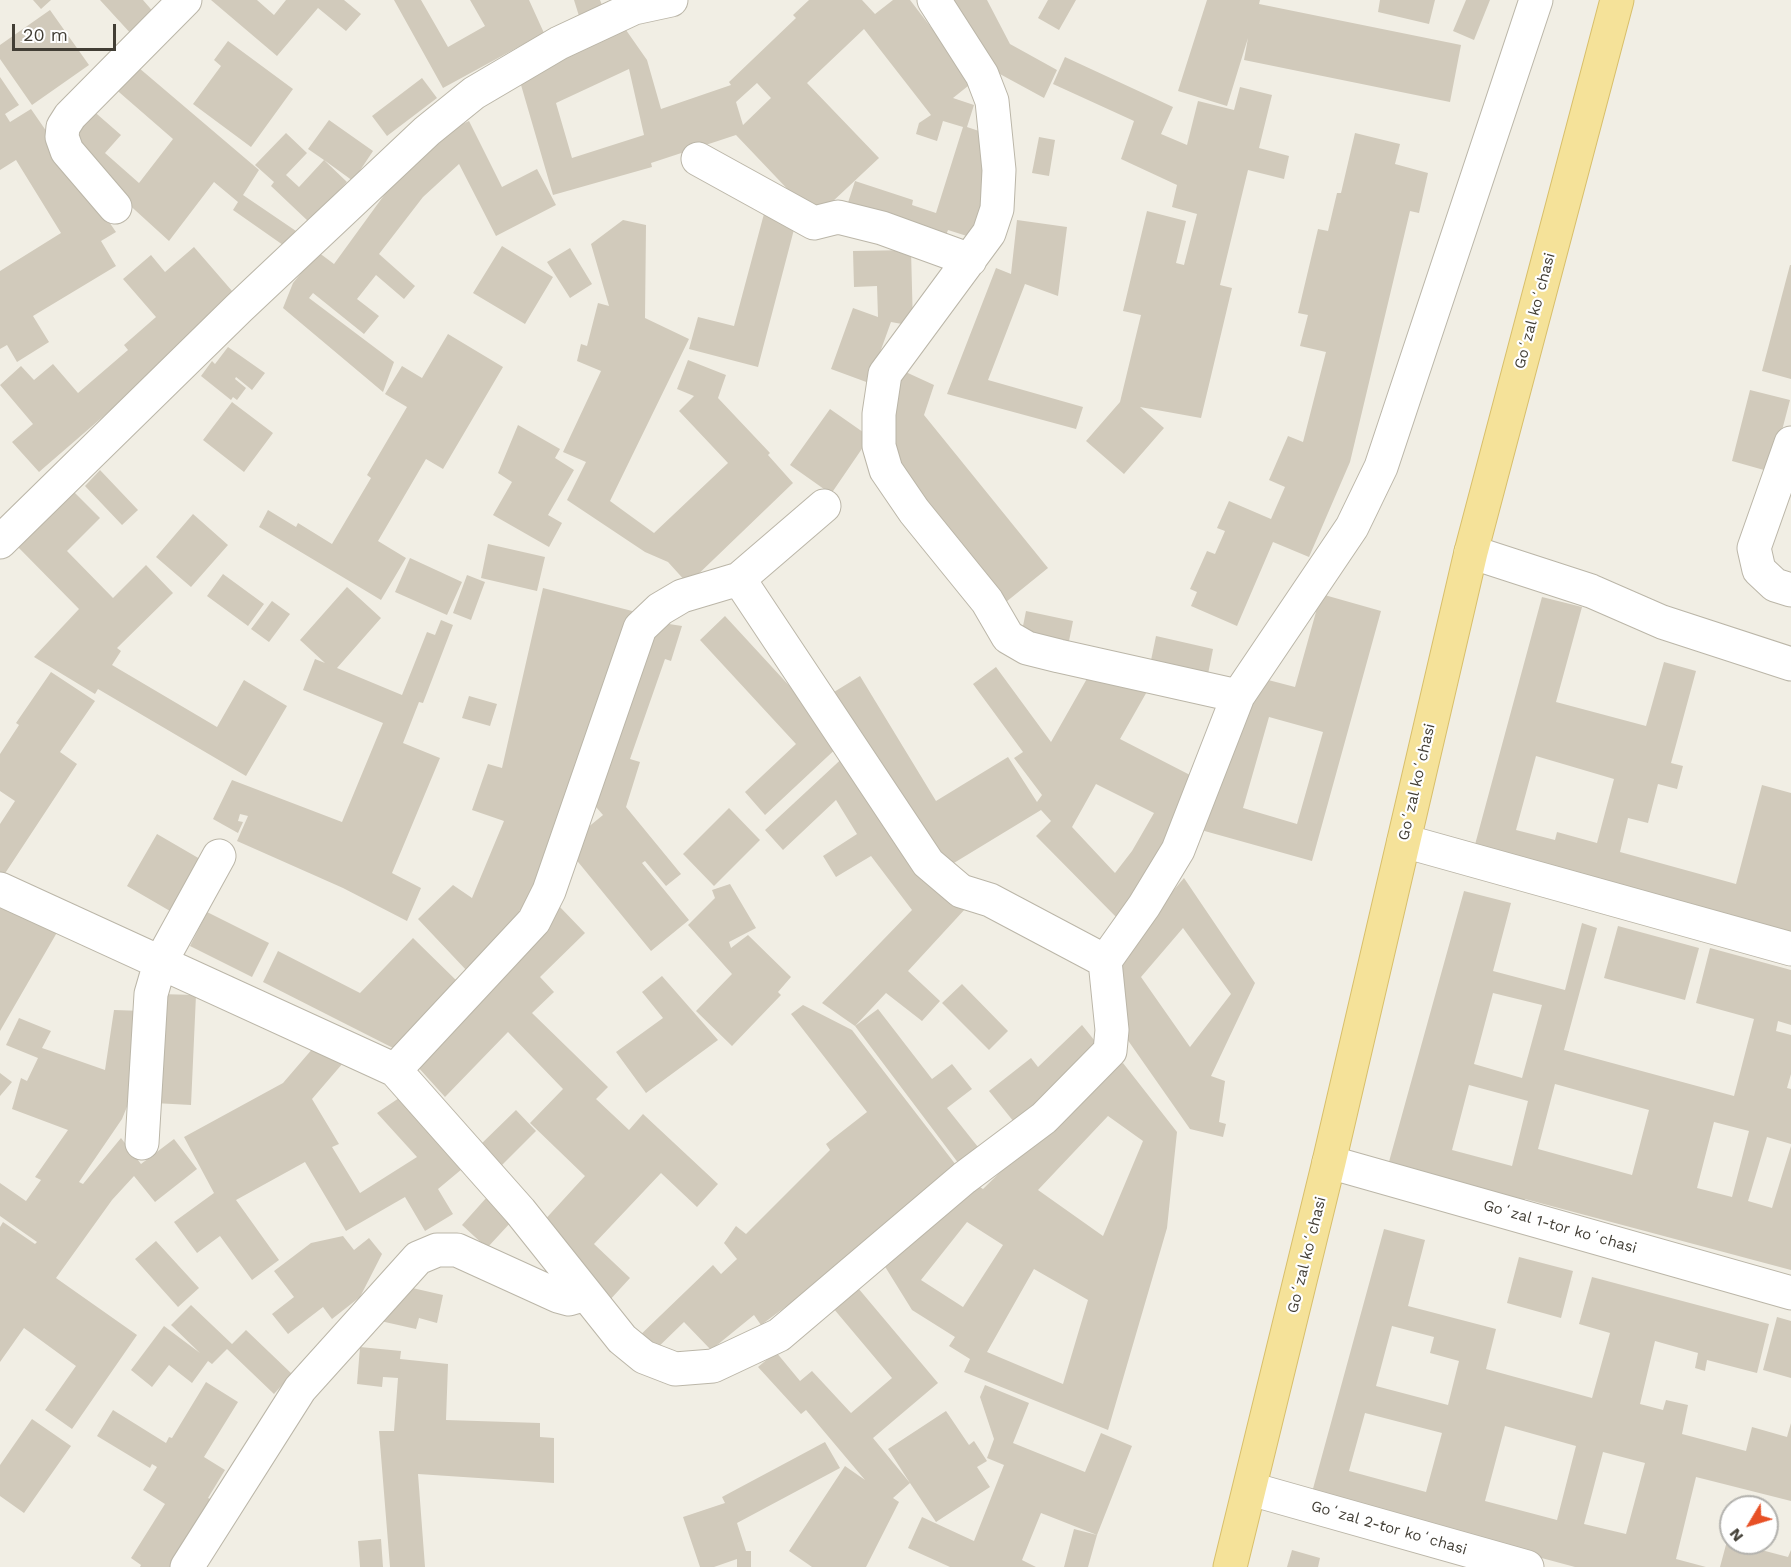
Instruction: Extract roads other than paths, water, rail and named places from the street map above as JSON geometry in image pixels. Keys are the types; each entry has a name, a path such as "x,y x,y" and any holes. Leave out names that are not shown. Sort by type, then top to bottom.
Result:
{"main road":[{"name":"Goʻzal koʻchasi","path":"1230,1567 1251,1489 1329,1162 1471,552 1617,0"}],"street":[{"path":"0,542 239,308 427,131 474,93 559,43 634,8 671,0"},
{"path":"934,0 982,75 992,101 999,170 997,209 989,233 885,374 879,414 879,446 886,470 914,511 987,601 1008,637 1027,648 1059,657 1238,696"},
{"path":"0,890 395,1070 520,1211 622,1339 644,1357 675,1369 713,1366 779,1335 964,1178 1044,1118 1110,1051 1112,1030 1105,961 1144,906 1178,850 1238,696 1352,527 1381,467 1536,0"},
{"path":"115,207 67,151 62,137 63,127 169,5"},
{"path":"698,159 814,223 838,217 882,228 970,260"},
{"path":"1791,443 1754,548 1759,570 1775,585 1791,590"},
{"path":"395,1070 534,921 549,891 640,628 660,609 682,596 739,579 824,506"},
{"path":"1471,552 1591,591 1662,622 1791,664"},
{"path":"739,579 928,863 961,891 990,900 1105,961"},
{"path":"1404,841 1791,949"},
{"path":"142,1143 151,994 160,963 219,856"},
{"name":"Goʻzal 1-tor koʻchasi","path":"1329,1162 1791,1293"},
{"path":"187,1567 300,1389 418,1258 437,1250 457,1250 558,1296 569,1299 586,1294"},
{"name":"Goʻzal 2-tor koʻchasi","path":"1251,1489 1527,1567"}]}
